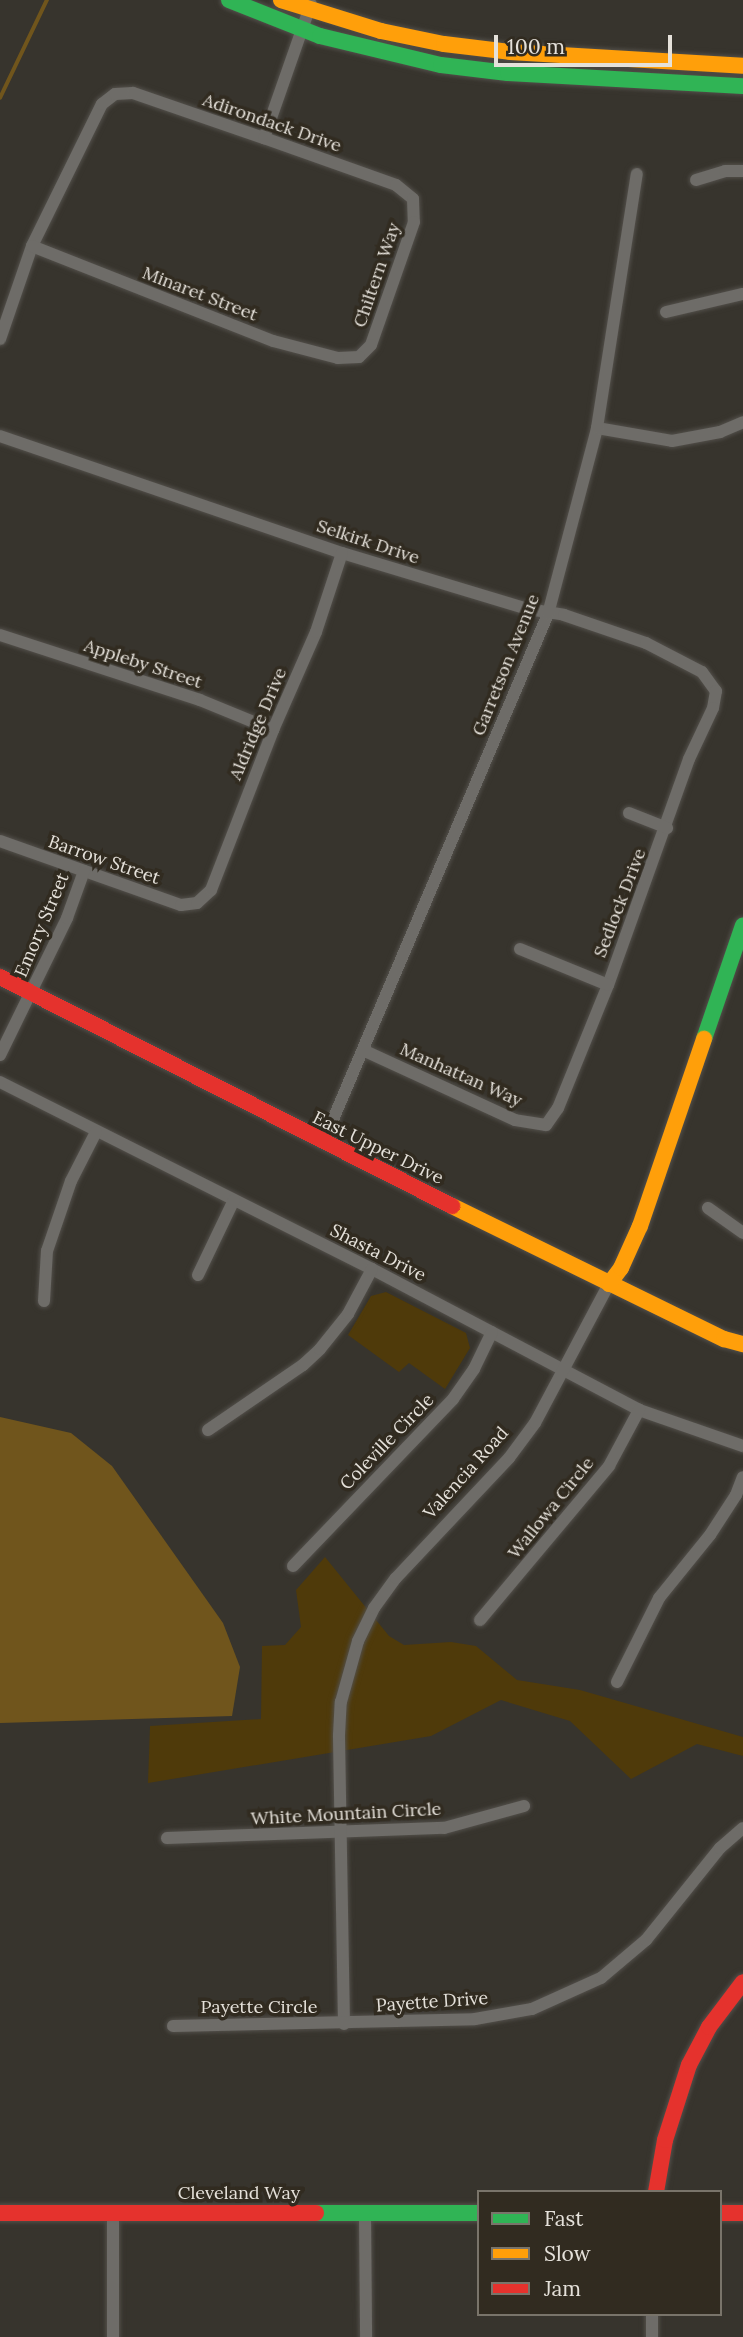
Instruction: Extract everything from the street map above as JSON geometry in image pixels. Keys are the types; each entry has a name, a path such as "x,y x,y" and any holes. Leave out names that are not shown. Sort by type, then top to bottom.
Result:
{"main road":[{"path":"229,0 302,30 376,51 441,65 508,73 743,86"},
{"path":"281,0 311,5 380,31 444,44 510,52 743,66"},
{"name":"Valencia Road","path":"609,1284 621,1268 640,1226 743,925"},
{"name":"East Upper Drive","path":"0,977 323,1143 609,1284 724,1339 743,1344"},
{"path":"656,2190 665,2140 689,2066 709,2027 743,1982"},
{"name":"Cleveland Way","path":"0,2213 477,2213"},
{"path":"722,2213 743,2213"}],"street":[{"path":"264,138 284,89 311,5"},
{"name":"Adirondack Drive","path":"32,247 102,104 115,94 133,93 264,138 396,186 413,199"},
{"path":"696,180 725,172 743,171"},
{"name":"Garretson Avenue","path":"323,1143 548,614 597,428 638,174"},
{"name":"Chiltern Way","path":"359,356 371,345 414,222 413,199"},
{"path":"0,339 32,247"},
{"name":"Minaret Street","path":"32,247 273,341 338,358 359,356"},
{"path":"666,313 743,294"},
{"path":"597,428 672,442 720,432 743,422"},
{"name":"Selkirk Drive","path":"0,436 342,553 548,614 564,615 646,643 702,672 716,691"},
{"name":"Aldridge Drive","path":"197,903 211,890 273,730 316,632 342,553"},
{"name":"Appleby Street","path":"0,635 200,700 273,730"},
{"name":"Sedlock Drive","path":"546,1125 558,1108 608,985 667,828 689,759 713,708 716,691"},
{"path":"629,813 667,828"},
{"name":"Barrow Street","path":"0,842 181,905 197,903"},
{"name":"Emory Street","path":"0,1055 67,918 84,871"},
{"path":"520,949 608,985"},
{"name":"Manhattan Way","path":"363,1050 514,1120 546,1125"},
{"name":"Shasta Drive","path":"0,1082 372,1269 639,1410 743,1446"},
{"path":"44,1301 47,1251 71,1181 96,1132"},
{"path":"198,1275 234,1200"},
{"path":"708,1208 743,1233"},
{"path":"208,1430 303,1365 320,1349 348,1314 372,1269"},
{"name":"Valencia Road","path":"344,2024 338,1763 341,1702 358,1641 374,1608 396,1578 509,1458 536,1423 609,1284"},
{"name":"Coleville Circle","path":"293,1566 453,1399 474,1369 492,1332"},
{"name":"Wallowa Circle","path":"480,1620 609,1466 639,1410"},
{"path":"617,1682 659,1598 710,1535 736,1495 743,1476"},
{"name":"White Mountain Circle","path":"167,1838 444,1828 524,1806"},
{"name":"Payette Drive","path":"344,2024 475,2020 532,2009 601,1978 646,1940 720,1848 743,1828"},
{"name":"Payette Circle","path":"173,2026 344,2024"},
{"path":"113,2213 113,2337"},
{"path":"365,2213 366,2337"},
{"path":"652,2316 652,2337"}],"shaded area":[{"path":"386,1292 466,1333 470,1348 445,1389 409,1363 399,1372 348,1335 371,1296"},
{"path":"0,1417 71,1433 112,1466 223,1623 240,1667 232,1716 0,1723"},
{"path":"325,1557 389,1636 404,1645 451,1642 476,1646 517,1680 580,1690 743,1737 743,1756 697,1744 631,1779 570,1721 501,1700 431,1736 148,1783 150,1726 261,1719 262,1646 285,1645 301,1627 296,1590"}],"waterway":[{"path":"0,98 47,0"}],"traffic: fast":[{"path":"229,0 320,36 441,65 508,73 743,86"},
{"path":"704,1039 743,925"},
{"path":"316,2213 477,2213"}],"traffic: slow":[{"path":"281,0 381,31 444,44 510,52 743,66"},
{"path":"609,1284 621,1268 640,1226 704,1039"},
{"path":"452,1206 724,1339 743,1344"}],"traffic: jam":[{"path":"0,977 452,1206"},
{"path":"656,2190 665,2140 689,2065 709,2027 743,1982"},
{"path":"0,2213 316,2213"},
{"path":"722,2213 743,2213"}]}
